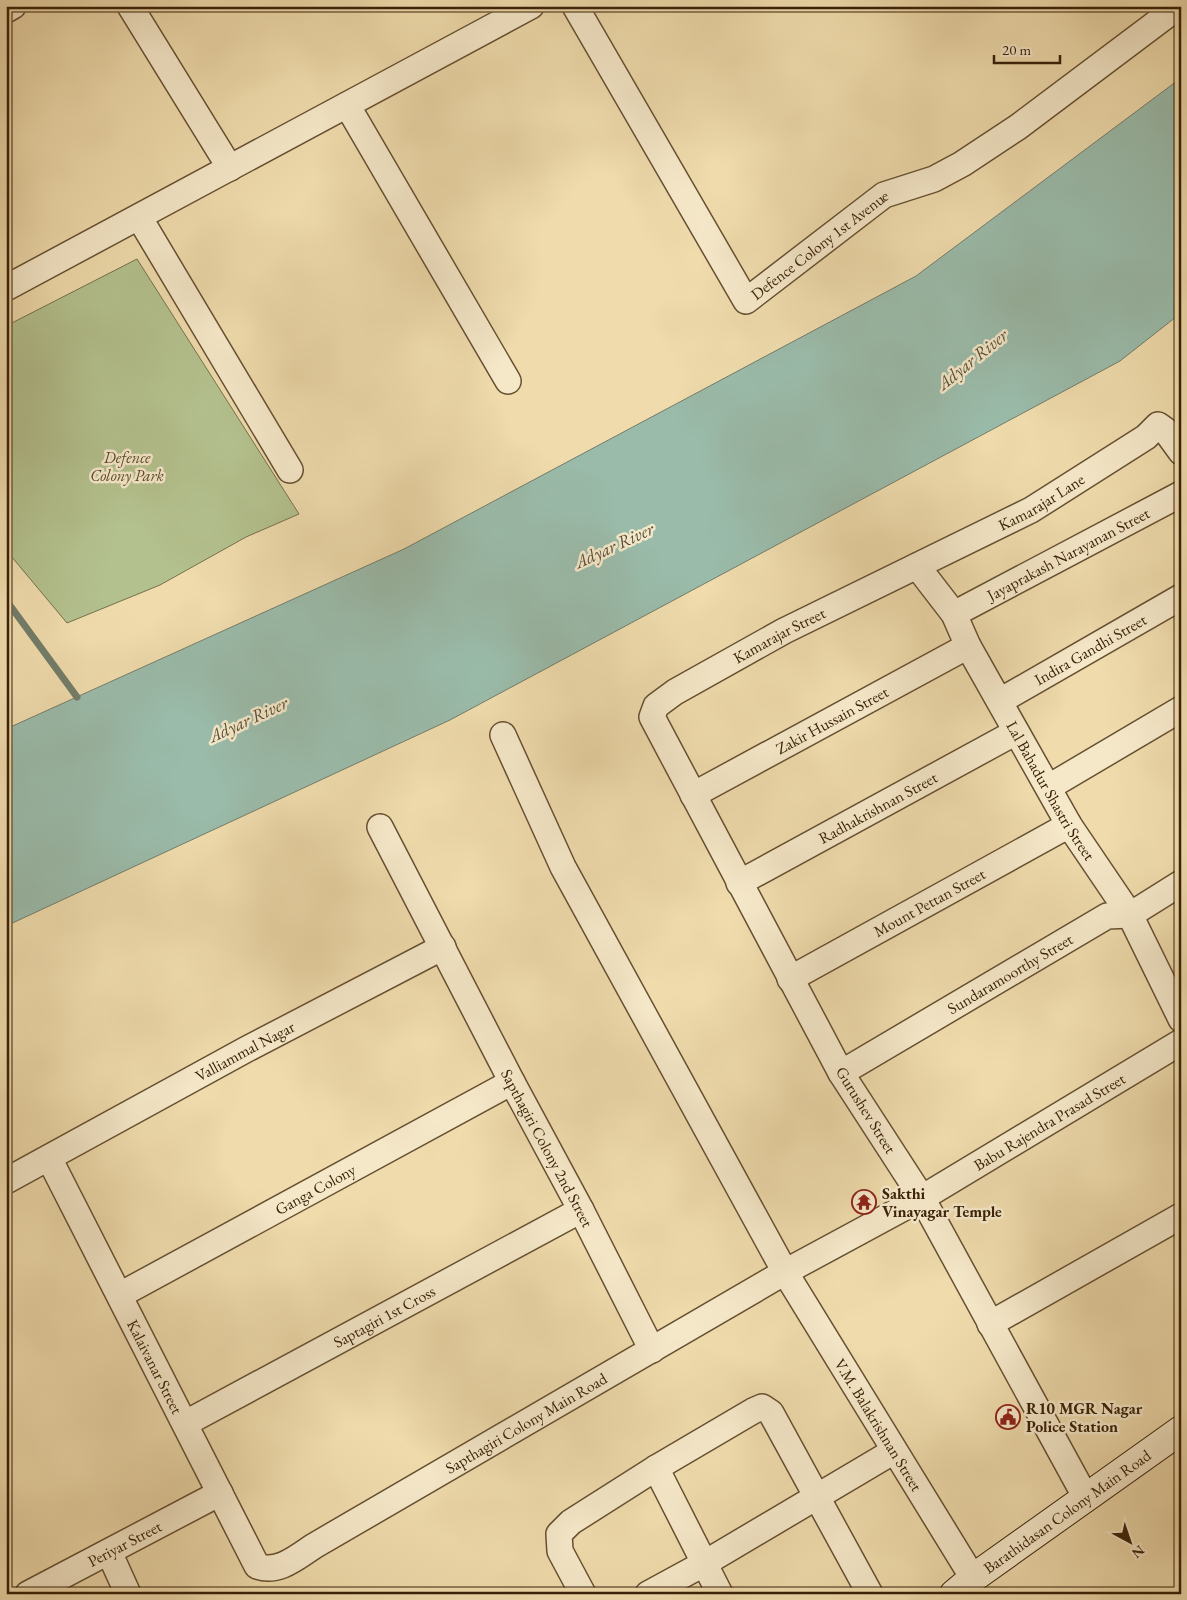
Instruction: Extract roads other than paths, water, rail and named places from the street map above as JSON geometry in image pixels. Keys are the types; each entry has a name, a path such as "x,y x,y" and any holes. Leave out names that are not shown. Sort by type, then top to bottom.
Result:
{"main road":[{"name":"Barathidasan Colony Main Road","path":"967,1587 1181,1430"}],"street":[{"path":"6,10 13,6"},
{"path":"130,6 230,168"},
{"path":"6,288 531,6"},
{"name":"Defence Colony 1st Avenue","path":"575,6 746,301 884,195 934,179 962,164 1018,127 1179,6"},
{"path":"347,105 508,381"},
{"path":"139,217 290,470"},
{"name":"Kamarajar Lane","path":"917,566 1031,510 1146,437 1158,425 1165,430 1180,450"},
{"name":"Jayaprakash Narayanan Street","path":"954,614 1181,494"},
{"name":"Lal Bahadur Shastri Street","path":"917,566 954,614 968,646 1069,825 1130,915 1181,1018"},
{"name":"Kamarajar Street","path":"652,717 656,706 675,692 784,631 917,566"},
{"name":"Indira Gandhi Street","path":"1000,701 1181,597"},
{"name":"Zakir Hussain Street","path":"694,795 968,646"},
{"path":"1048,787 1181,709"},
{"name":"Gurushev Street","path":"652,717 790,979 842,1073 922,1198 1086,1498"},
{"name":"Radhakrishnan Street","path":"739,882 1016,732"},
{"name":"V.M. Balakrishnan Street","path":"502,735 563,867 785,1272 894,1451 967,1587"},
{"name":"Mount Pettan Street","path":"790,979 1069,825"},
{"name":"Sapthagiri Colony 2nd Street","path":"380,827 512,1082 581,1210 652,1350"},
{"name":"Sundaramoorthy Street","path":"842,1073 1107,916 1130,915 1181,883"},
{"name":"Valliammal Nagar","path":"6,1181 247,1049 443,947"},
{"name":"Babu Rajendra Prasad Street","path":"785,1272 922,1198 1181,1042"},
{"name":"Ganga Colony","path":"120,1295 512,1082"},
{"name":"Kalaivanar Street","path":"49,1158 186,1423 257,1566 267,1570"},
{"name":"Saptagiri 1st Cross","path":"186,1423 581,1210"},
{"path":"990,1324 1181,1216"},
{"name":"Sapthagiri Colony Main Road","path":"267,1570 287,1564 322,1541 785,1272"},
{"path":"583,1594 560,1551 558,1534 571,1522 656,1468 762,1407 771,1413 870,1594"},
{"path":"648,1594 705,1563 894,1451"},
{"path":"656,1468 720,1594"},
{"name":"Periyar Street","path":"28,1594 220,1493"},
{"path":"109,1552 128,1594"}],"water":[{"name":"Adyar River","path":"1181,78 1181,313 1120,361 450,720 6,926 6,729 404,549 916,276"}],"waterway":[{"path":"6,600 77,697"}],"place":[{"name":"Sakthi Vinayagar Temple","path":"864,1202"},
{"name":"R10 MGR Nagar Police Station","path":"1008,1417"}],"park label":[{"name":"Defence Colony Park","path":"127,466"}]}
